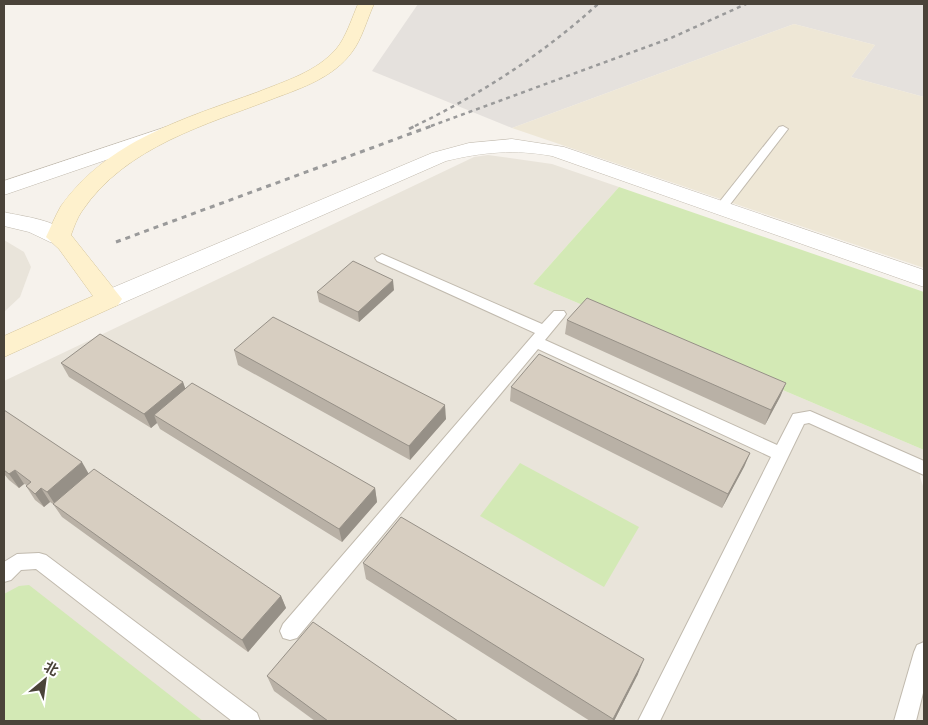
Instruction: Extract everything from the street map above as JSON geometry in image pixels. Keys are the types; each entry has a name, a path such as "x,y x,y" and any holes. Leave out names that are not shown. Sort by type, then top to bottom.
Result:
{"street":[{"path":"4,188 170,132 293,85 323,70 345,50 366,4"},
{"path":"62,240 71,209 106,171 131,152 170,132"},
{"path":"4,347 109,299 439,157 476,147 509,144 556,150 924,279"},
{"path":"4,219 37,227 62,240 109,299"}],"lane":[{"path":"721,208 783,129"},
{"path":"382,258 781,454"},
{"path":"290,631 559,314"},
{"path":"649,721 799,418 810,417 924,468"},
{"path":"4,574 17,562 38,560 249,721"},
{"path":"905,721 924,652"}],"shaded area":[{"path":"418,4 924,4 924,97 851,77 875,45 794,24 512,128 372,71"},
{"path":"794,24 875,45 851,77 924,97 924,268 512,128"},
{"path":"488,155 552,164 619,187 533,284 924,450 920,477 924,489 924,721 4,721 4,381 474,157"},
{"path":"4,240 24,252 31,267 20,297 4,312"}],"green space":[{"path":"619,187 924,292 924,450 533,284"},
{"path":"520,463 639,527 604,587 480,516"},
{"path":"29,585 203,721 4,721 4,594 19,586"}],"building":[{"path":"353,261 393,280 358,312 317,292"},
{"path":"587,298 786,383 771,410 567,320"},
{"path":"273,317 445,405 409,446 234,350"},
{"path":"100,334 183,382 144,414 61,363"},
{"path":"539,354 750,453 728,494 511,387"},
{"path":"192,383 375,488 339,529 154,415"},
{"path":"4,410 82,462 47,492 41,488 35,494 26,486 31,482 15,470 9,474 4,470"},
{"path":"94,469 281,596 242,640 53,504"},
{"path":"401,517 644,659 613,719 363,563"},
{"path":"313,622 458,721 328,721 267,676"}],"railway":[{"path":"415,126 440,114 511,72 555,40 598,4"},
{"path":"431,126 671,38 746,4"},
{"path":"116,242 434,125"},
{"path":"409,129 415,126"}]}
